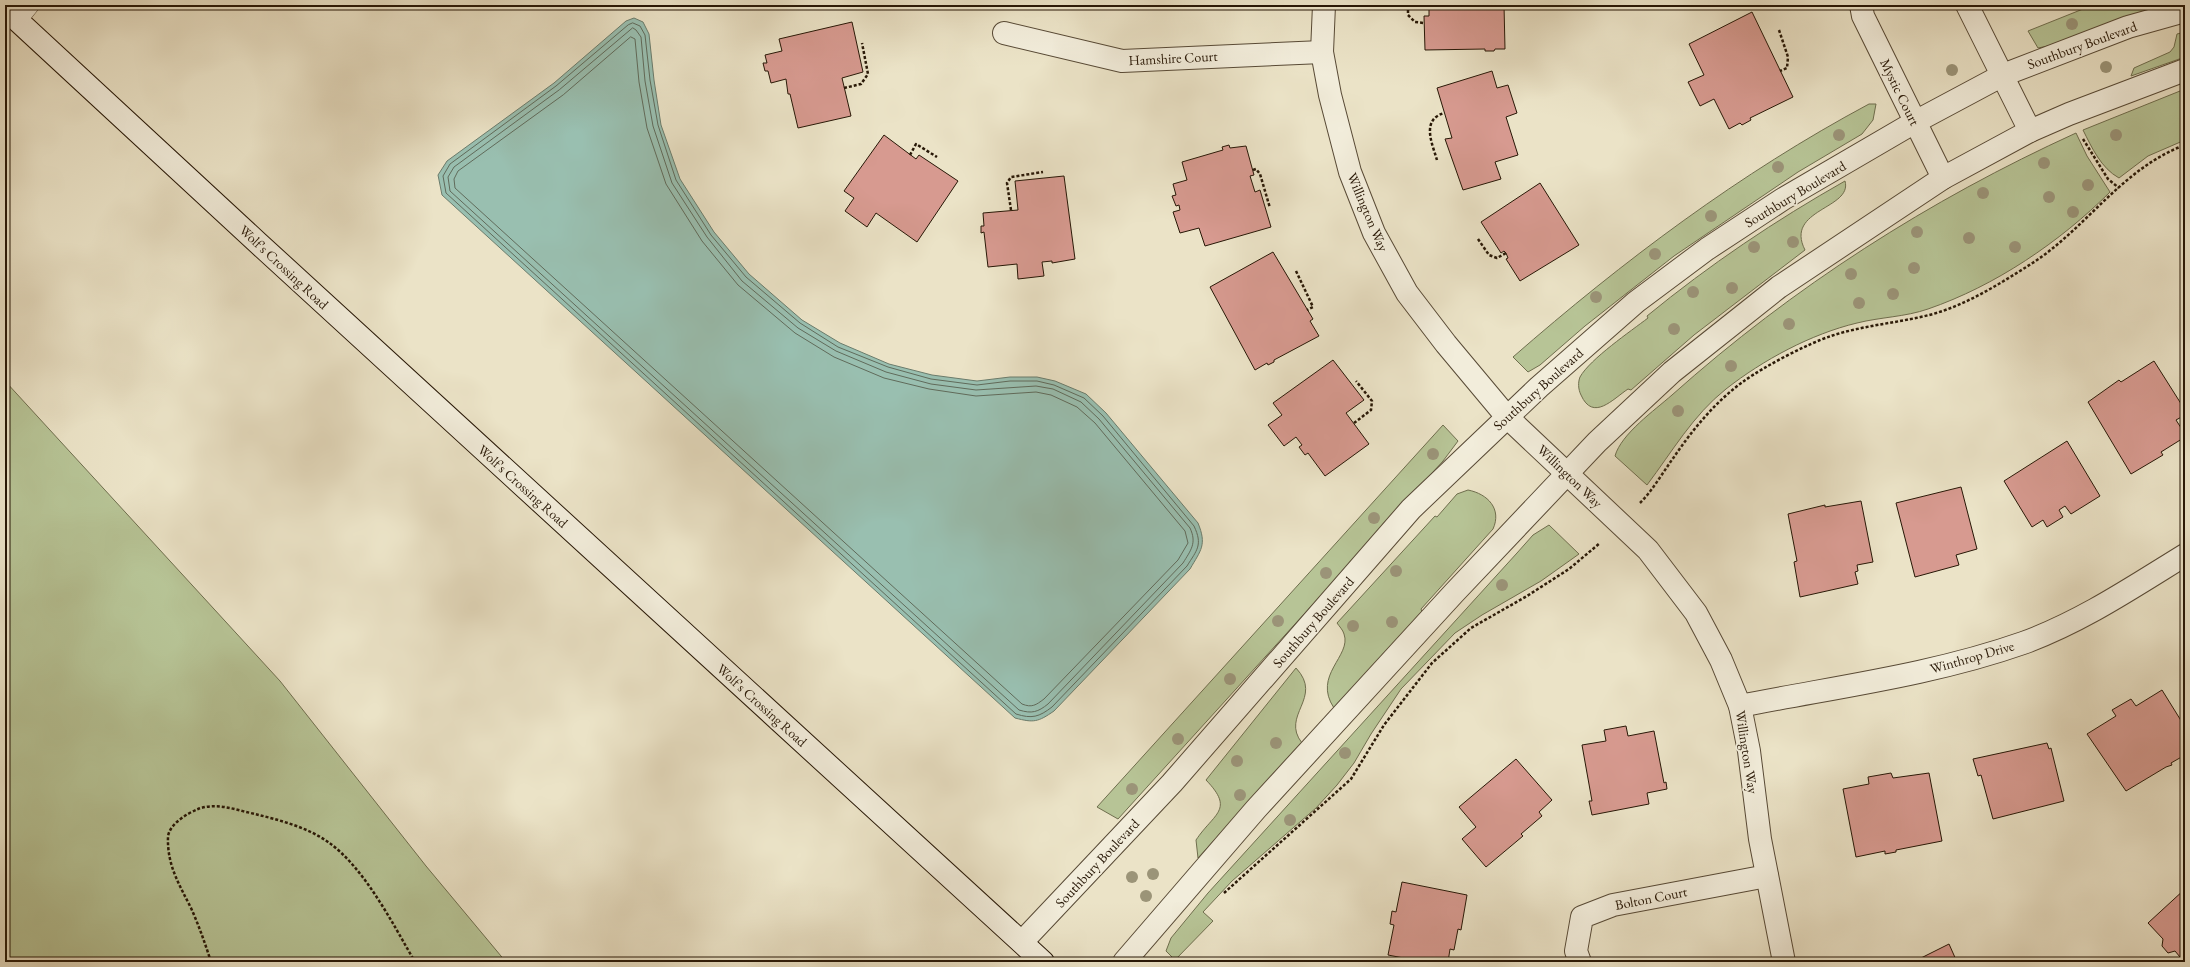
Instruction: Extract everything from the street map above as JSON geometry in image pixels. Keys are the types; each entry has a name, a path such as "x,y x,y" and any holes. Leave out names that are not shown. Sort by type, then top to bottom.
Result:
{"street":[{"name":"Willington Way","path":"1324,5 1322,52 1330,95 1350,172 1375,236 1407,293 1446,344 1507,417 1648,550 1696,613 1721,660 1740,706 1749,751 1760,839 1784,962"},
{"name":"Mystic Court","path":"1861,5 1863,16 1914,122 1943,178"},
{"path":"1967,5 2030,131"},
{"name":"Southbury Boulevard","path":"1022,942 1172,782 1412,509 1507,417 1636,302 1707,249 1783,200 1914,122 2003,75 2128,27 2185,11"},
{"name":"Wolf's Crossing Road","path":"18,12 264,249 1043,962"},
{"name":"Hamshire Court","path":"1004,33 1122,61 1322,52"},
{"path":"1124,962 1256,809 1567,473 1597,442 1672,372 1773,292 1943,178 2030,131 2069,114 2185,70"},
{"name":"Winthrop Drive","path":"1740,706 1954,665 2025,642 2096,610 2185,555"},
{"name":"Bolton Court","path":"1580,962 1576,951 1582,917 1613,905 1767,876"}],"path":[{"path":"1408,5 1408,15 1415,22 1424,23"},
{"path":"1779,30 1788,57 1787,68 1780,72"},
{"path":"844,88 861,84 868,74 862,43"},
{"path":"1437,160 1430,133 1430,123 1437,116 1444,113"},
{"path":"2080,133 2101,170 2108,179 2119,188"},
{"path":"910,155 916,144 937,157"},
{"path":"1636,508 1645,498 1698,424 1744,381 1770,365 1830,336 1934,314 1967,301 2034,262 2080,225 2135,173 2185,145"},
{"path":"1253,170 1256,169 1260,174 1270,208"},
{"path":"1011,210 1007,183 1011,177 1043,172"},
{"path":"1478,239 1489,255 1497,258 1506,253"},
{"path":"1296,271 1313,307 1307,310"},
{"path":"1354,423 1371,410 1372,401 1356,381"},
{"path":"1222,895 1304,823 1351,779 1384,725 1432,663 1472,628 1569,569 1587,556 1603,540"},
{"path":"211,962 203,935 179,888 171,868 168,850 168,834 179,820 208,806 228,808 276,819 310,832 329,842 358,870 394,926 414,962"}],"shaded area":[{"path":"2093,5 2167,5 2053,45 2038,48 2028,31"},
{"path":"2185,32 2185,57 2131,76 2134,68 2170,52 2174,47 2177,34"},
{"path":"2185,89 2185,140 2148,156 2119,178 2107,169 2090,144 2083,130"},
{"path":"1869,104 1876,104 1873,120 1862,134 1798,172 1674,256 1585,326 1540,365 1528,372 1513,357 1597,287 1684,220 1774,159"},
{"path":"2076,133 2087,156 2110,192 2070,228 2048,245 2002,275 1953,299 1919,312 1866,321 1840,328 1805,341 1772,358 1740,378 1703,410 1647,485 1615,456 1624,439 1648,415 1718,355 1814,282 1915,217 2021,159"},
{"path":"1845,181 1845,190 1839,198 1811,218 1804,226 1801,236 1805,250 1694,335 1631,390 1628,389 1610,402 1597,408 1591,407 1586,403 1579,390 1579,379 1592,362 1601,354 1648,318 1647,316 1670,297 1719,261 1768,227"},
{"path":"5,381 280,681 426,866 506,962 5,962"},
{"path":"1443,425 1458,441 1443,461 1118,819 1097,807"},
{"path":"1468,490 1482,495 1491,504 1496,515 1493,529 1421,609 1422,612 1334,708 1328,696 1327,686 1345,642 1342,630 1337,623 1435,516 1437,517 1457,494"},
{"path":"1549,525 1579,554 1541,581 1482,615 1455,633 1401,689 1354,763 1337,785 1316,808 1232,881 1203,912 1213,921 1175,960 1166,951 1171,938 1208,893 1533,535"},
{"path":"1296,668 1303,679 1306,688 1296,724 1297,733 1302,743 1198,858 1196,840 1215,817 1219,811 1220,805 1219,798 1215,790 1206,780"}],"water":[{"path":"634,18 643,22 649,34 661,125 680,179 714,232 749,274 802,320 840,343 889,364 932,375 977,381 1010,377 1037,377 1055,381 1086,394 1106,413 1198,523 1202,537 1202,547 1190,569 1054,711 1044,717 1031,721 1015,718 442,195 438,175 447,161 554,83 626,21"}],"building":[{"path":"1429,5 1504,5 1505,49 1495,49 1494,51 1485,51 1485,49 1425,50 1424,16 1429,16"},
{"path":"1752,12 1793,97 1750,118 1751,120 1742,125 1740,123 1729,129 1714,99 1700,106 1688,82 1704,75 1689,44"},
{"path":"852,22 863,72 842,78 851,116 798,128 790,94 788,94 786,79 771,83 768,71 765,71 763,63 767,63 765,55 782,51 779,39"},
{"path":"1492,71 1497,88 1508,85 1517,113 1506,117 1518,155 1495,162 1501,179 1463,190 1445,139 1452,138 1437,88"},
{"path":"884,135 916,159 919,155 958,181 917,242 876,213 867,227 845,211 854,198 844,191"},
{"path":"1229,145 1230,148 1246,146 1254,175 1250,176 1255,192 1260,190 1271,227 1205,246 1199,228 1180,233 1173,212 1180,210 1179,205 1176,206 1172,196 1176,195 1173,184 1187,180 1182,162 1223,150 1222,147"},
{"path":"1064,176 1075,259 1052,263 1052,261 1042,262 1044,276 1018,279 1017,264 988,267 984,232 981,233 981,226 984,226 983,213 1018,210 1015,181"},
{"path":"1540,183 1579,245 1520,281 1506,259 1508,258 1506,253 1504,251 1501,253 1481,222"},
{"path":"1273,252 1313,319 1310,321 1319,336 1274,360 1274,362 1268,365 1267,363 1255,370 1210,287"},
{"path":"1333,360 1364,400 1346,413 1369,444 1325,476 1308,453 1305,455 1299,447 1302,445 1296,437 1284,446 1268,425 1282,415 1273,403"},
{"path":"2154,361 2185,410 2185,415 2176,420 2185,434 2185,437 2161,452 2163,455 2131,474 2088,402 2119,380 2121,382"},
{"path":"2067,441 2100,496 2071,514 2065,506 2059,510 2063,517 2047,527 2043,520 2032,527 2004,481"},
{"path":"1961,487 1977,549 1956,555 1959,565 1915,577 1896,503"},
{"path":"1861,501 1873,562 1857,565 1858,571 1855,572 1858,584 1800,597 1794,562 1797,561 1788,514 1825,505 1825,507"},
{"path":"2162,690 2185,727 2185,755 2171,763 2172,765 2166,767 2126,791 2087,734 2116,716 2112,710 2131,699 2136,706"},
{"path":"1626,726 1628,736 1654,731 1664,783 1666,782 1667,789 1647,793 1649,804 1592,815 1589,801 1592,801 1582,745 1606,741 1604,730"},
{"path":"2047,743 2049,749 2051,748 2064,801 1993,819 1981,775 1978,776 1973,759"},
{"path":"1516,759 1552,800 1539,812 1542,816 1521,834 1523,836 1486,867 1462,839 1476,827 1459,807"},
{"path":"1891,773 1893,778 1929,773 1942,841 1896,850 1896,852 1885,854 1885,851 1856,857 1843,789 1869,784 1868,777"},
{"path":"1402,882 1467,895 1461,930 1458,929 1454,950 1450,949 1448,962 1424,962 1388,955 1394,925 1390,924 1392,911 1396,912"},
{"path":"2185,889 2185,962 2180,962 2178,959 2180,957 2175,951 2168,953 2162,946 2163,939 2148,923"},
{"path":"1949,944 1957,962 1913,962"}]}
